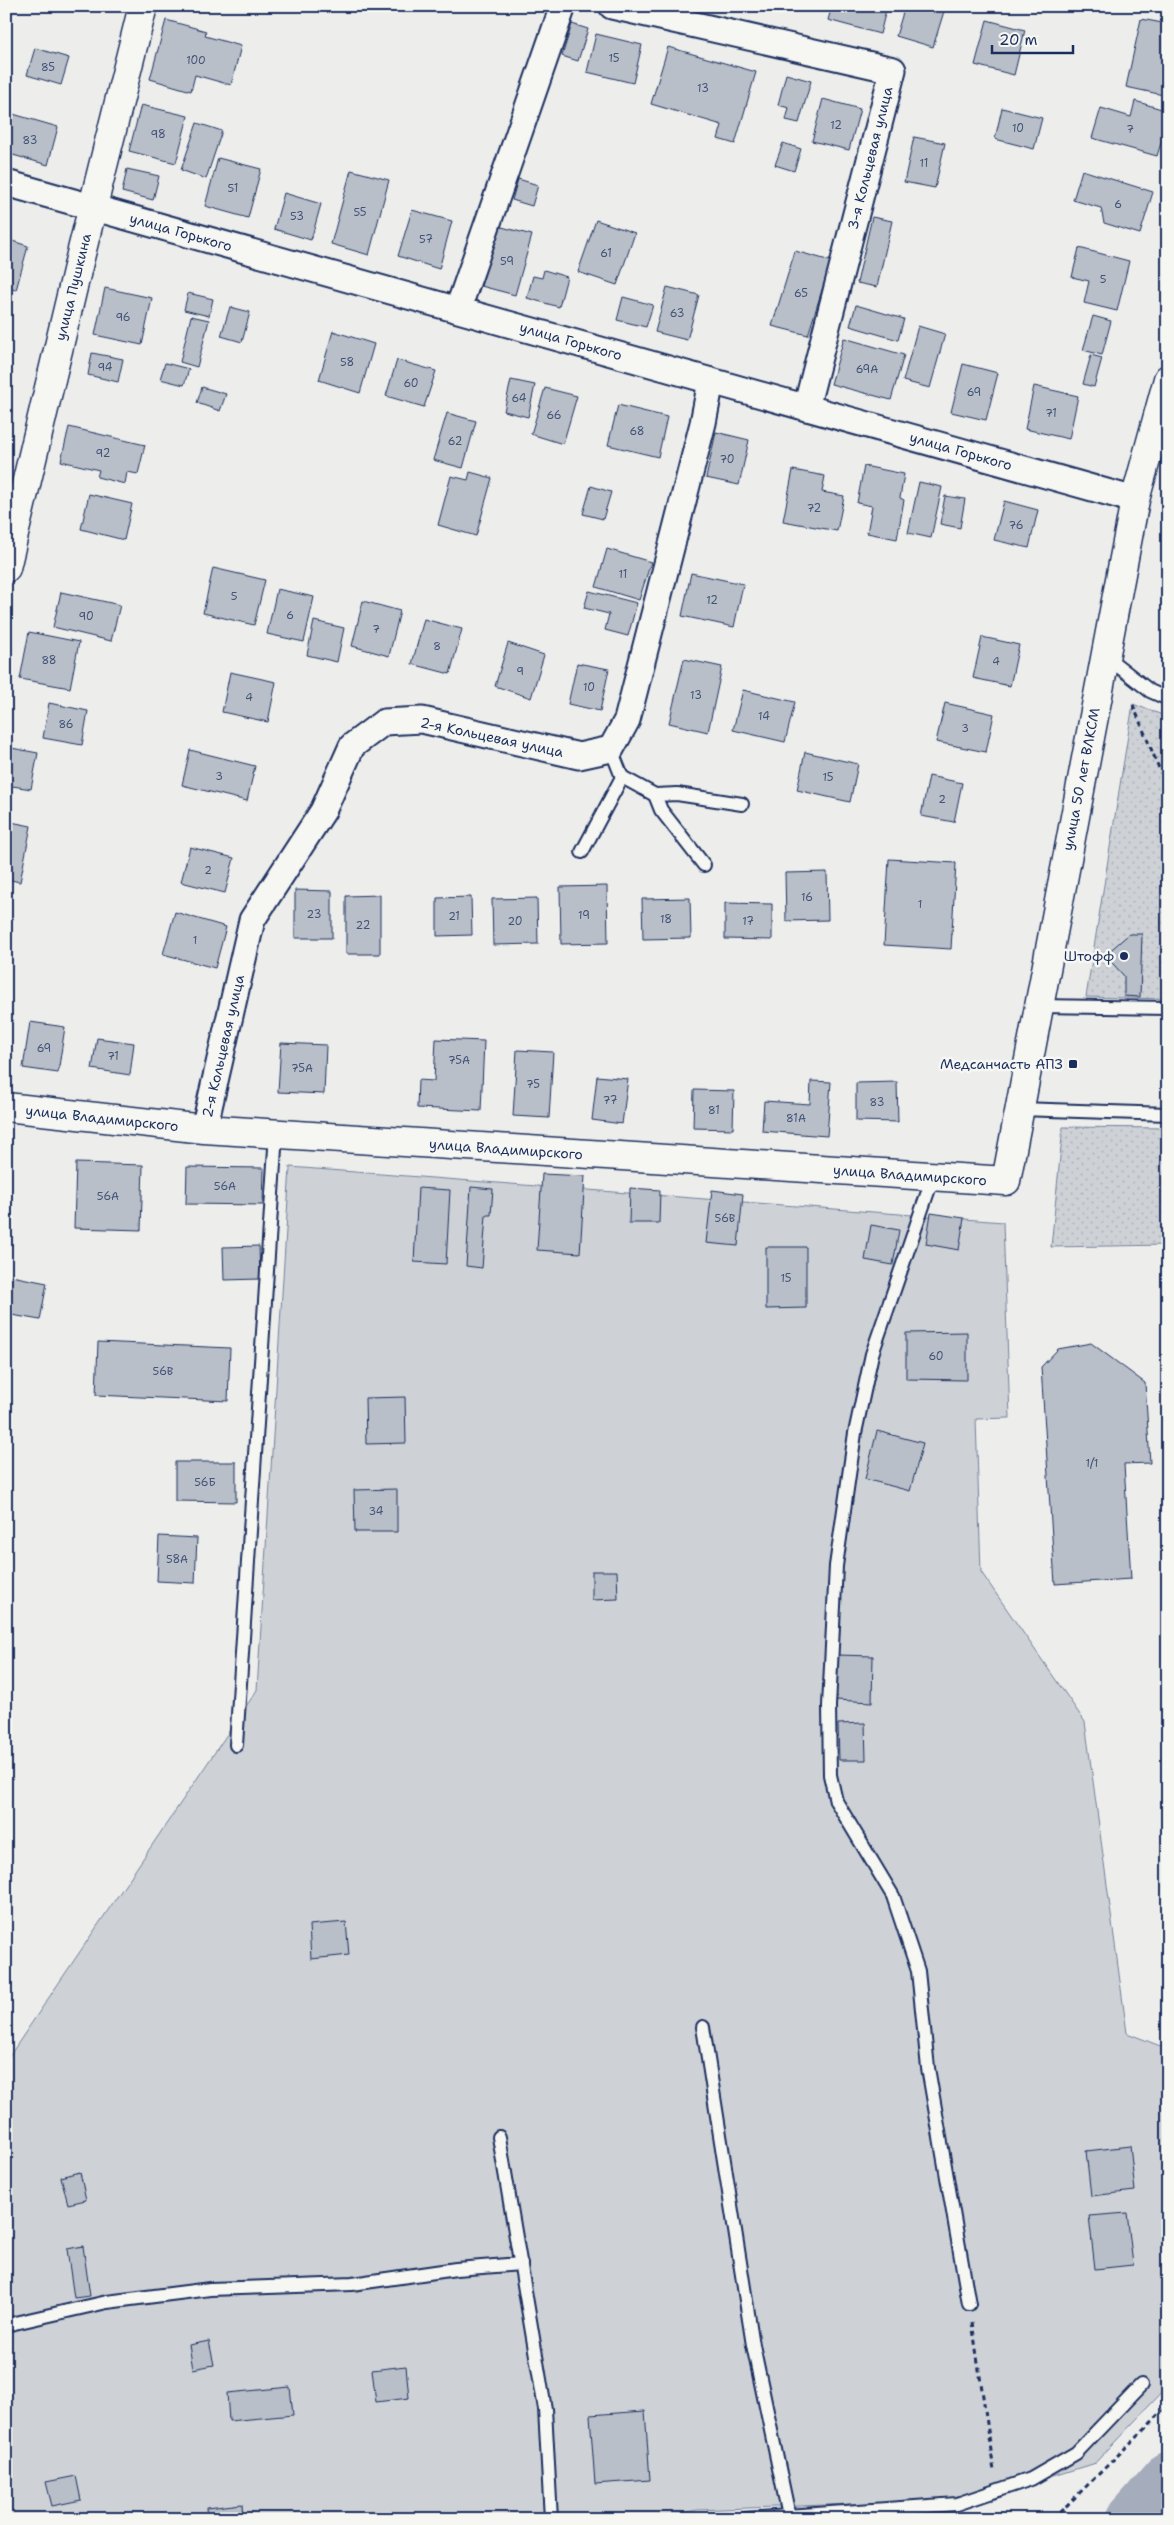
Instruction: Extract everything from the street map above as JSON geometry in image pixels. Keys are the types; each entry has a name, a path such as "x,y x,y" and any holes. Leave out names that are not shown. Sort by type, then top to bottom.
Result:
{"street":[{"name":"улица Пушкина","path":"6,568 143,6"},
{"path":"458,309 563,6"},
{"name":"3-я Кольцевая улица","path":"612,6 892,70 806,408"},
{"name":"улица Горького","path":"6,182 1135,500"},
{"name":"улица 50 лет ВЛКСМ","path":"1006,1181 1104,655 1135,500 1168,379"},
{"path":"611,749 627,720 700,432 711,381"},
{"name":"2-я Кольцевая улица","path":"204,1129 252,920 323,811 352,746 384,722 422,720 579,756 611,749"},
{"name":"улица Владимирского","path":"6,1107 204,1129 1006,1181"}],"lane":[{"path":"1104,655 1150,691 1168,699"},
{"path":"611,749 622,777 655,795 677,794 742,804"},
{"path":"582,852 622,777"},
{"path":"655,795 661,810 704,865"},
{"path":"1039,1006 1168,1008"},
{"path":"1020,1109 1168,1114"},
{"path":"236,1745 276,1134"},
{"path":"933,1177 872,1354 855,1434 836,1566 829,1706 830,1775 836,1801 893,1896 918,1971 928,2068 969,2304"},
{"path":"703,2027 753,2345 788,2516"},
{"path":"498,2137 545,2409 551,2519"},
{"path":"6,2326 107,2302 210,2289 352,2284 456,2269 521,2264"},
{"path":"745,2519 957,2504 996,2491 1031,2479 1076,2453 1141,2385"}],"path":[{"path":"1138,681 1133,704 1168,790"},
{"path":"969,2304 996,2491"},
{"path":"1053,2519 1168,2406"}],"shaded area":[{"path":"1133,704 1168,717 1168,999 1086,997"},
{"path":"1063,1127 1168,1128 1168,1245 1051,1247"},
{"path":"290,1167 1003,1222 1010,1418 976,1419 981,1572 1085,1722 1127,2033 1168,2049 1168,2386 1095,2463 979,2499 697,2510 654,2519 6,2519 6,2061 257,1690"}],"building":[{"path":"59,6 83,6 81,12"},
{"path":"772,6 796,6 795,11"},
{"path":"832,6 887,6 880,34 828,20"},
{"path":"905,6 945,8 933,47 896,36"},
{"path":"1141,19 1168,24 1168,96 1126,87"},
{"path":"166,20 206,31 205,36 241,46 231,85 195,75 191,91 150,79"},
{"path":"987,20 1025,30 1014,75 975,65"},
{"path":"572,24 588,29 578,61 562,56"},
{"path":"596,34 642,45 633,83 587,72"},
{"path":"668,47 756,72 735,144 718,139 722,125 651,104"},
{"path":"35,48 69,58 61,85 27,75"},
{"path":"786,74 811,81 799,123 786,120 789,108 778,105"},
{"path":"823,99 860,109 849,150 812,141"},
{"path":"1135,101 1168,111 1168,120 1157,156 1092,138 1101,108 1131,117"},
{"path":"141,105 188,116 176,163 129,151"},
{"path":"1002,108 1042,118 1034,149 995,139"},
{"path":"6,112 58,127 48,165 6,153"},
{"path":"197,123 222,131 206,179 181,170"},
{"path":"914,137 945,143 935,188 904,182"},
{"path":"783,143 801,149 794,171 775,165"},
{"path":"218,158 261,169 248,218 205,206"},
{"path":"127,169 159,176 153,200 122,192"},
{"path":"351,170 389,180 369,255 331,244"},
{"path":"1082,170 1153,192 1140,234 1104,223 1101,208 1073,200"},
{"path":"518,179 538,185 532,206 512,200"},
{"path":"284,193 321,204 311,240 274,229"},
{"path":"412,210 452,221 439,269 398,256"},
{"path":"872,217 892,221 877,287 857,283"},
{"path":"596,220 635,233 617,285 578,272"},
{"path":"498,226 532,235 515,295 481,286"},
{"path":"6,239 28,246 16,290 6,288"},
{"path":"1079,248 1129,261 1117,311 1084,303 1089,281 1072,277"},
{"path":"795,251 831,261 808,335 772,326"},
{"path":"544,270 567,277 559,307 527,298 533,276 542,278"},
{"path":"667,287 699,295 687,340 655,332"},
{"path":"105,288 152,298 142,345 95,335"},
{"path":"188,293 213,299 209,316 184,310"},
{"path":"623,297 653,305 646,327 617,320"},
{"path":"856,305 904,319 898,340 850,326"},
{"path":"230,307 250,312 242,342 221,336"},
{"path":"191,316 209,320 197,367 180,362"},
{"path":"1093,316 1111,321 1102,355 1083,350"},
{"path":"918,326 945,334 930,388 903,381"},
{"path":"333,331 374,344 360,393 319,380"},
{"path":"844,338 904,355 891,400 831,384"},
{"path":"92,353 123,359 118,382 88,375"},
{"path":"1091,355 1102,358 1094,387 1083,384"},
{"path":"397,360 436,371 424,407 386,396"},
{"path":"165,363 189,369 184,385 160,379"},
{"path":"963,364 998,373 986,420 951,412"},
{"path":"511,380 535,385 528,417 504,411"},
{"path":"1034,386 1078,396 1069,439 1025,429"},
{"path":"202,387 226,394 220,411 197,403"},
{"path":"545,388 577,396 563,444 531,434"},
{"path":"618,405 667,417 658,457 608,445"},
{"path":"447,413 476,421 463,468 433,460"},
{"path":"69,427 145,445 138,474 127,472 125,484 97,477 99,470 61,461"},
{"path":"716,432 749,440 739,485 706,478"},
{"path":"864,466 904,474 900,498 904,500 897,539 867,533 872,506 857,503"},
{"path":"793,470 825,476 822,492 844,496 837,531 783,521"},
{"path":"470,472 492,478 476,536 438,525 451,476 468,480"},
{"path":"919,482 942,487 931,538 908,533"},
{"path":"591,486 611,492 603,519 583,514"},
{"path":"89,494 132,504 124,540 81,529"},
{"path":"945,496 965,499 960,528 940,524"},
{"path":"1004,501 1038,510 1029,548 994,540"},
{"path":"607,549 651,562 639,600 596,587"},
{"path":"213,568 265,580 254,625 203,613"},
{"path":"691,573 743,584 734,627 682,616"},
{"path":"277,589 314,597 304,642 267,634"},
{"path":"589,591 637,603 628,636 605,630 609,614 584,608"},
{"path":"61,592 120,605 111,641 53,627"},
{"path":"363,601 400,611 389,656 352,646"},
{"path":"424,619 462,629 450,674 412,664"},
{"path":"314,621 344,628 337,662 307,655"},
{"path":"29,632 79,642 70,688 20,679"},
{"path":"982,637 1019,645 1010,686 973,678"},
{"path":"508,643 544,655 531,698 495,686"},
{"path":"684,659 722,667 708,732 669,723"},
{"path":"577,663 609,669 600,711 568,704"},
{"path":"230,672 276,682 268,722 222,712"},
{"path":"743,690 795,702 785,742 733,730"},
{"path":"49,703 88,711 82,745 43,738"},
{"path":"945,703 994,714 986,752 936,742"},
{"path":"6,747 38,753 31,789 6,785"},
{"path":"190,750 255,766 247,801 182,785"},
{"path":"805,752 858,764 850,802 797,790"},
{"path":"929,776 962,783 954,822 921,816"},
{"path":"6,821 31,826 20,882 6,879"},
{"path":"190,847 234,858 225,893 181,882"},
{"path":"889,859 956,863 951,949 884,945"},
{"path":"827,872 828,920 786,921 785,873"},
{"path":"607,886 608,943 561,944 560,887"},
{"path":"295,890 332,891 332,938 295,938"},
{"path":"380,895 380,954 346,954 346,896"},
{"path":"471,897 472,935 437,936 437,898"},
{"path":"537,898 538,944 493,945 492,899"},
{"path":"690,898 691,938 643,939 642,899"},
{"path":"725,903 772,904 772,940 725,939"},
{"path":"175,912 226,927 215,968 163,954"},
{"path":"1129,934 1142,934 1140,997 1124,996 1124,976 1105,955"},
{"path":"30,1022 65,1027 58,1073 23,1068"},
{"path":"97,1038 134,1043 130,1075 92,1069"},
{"path":"436,1039 484,1041 481,1111 417,1108 418,1080 434,1081"},
{"path":"281,1043 326,1045 324,1094 278,1092"},
{"path":"517,1050 553,1052 549,1118 513,1116"},
{"path":"597,1076 628,1079 622,1124 592,1120"},
{"path":"811,1081 831,1082 827,1136 762,1131 764,1101 810,1104"},
{"path":"897,1082 898,1122 856,1121 856,1083"},
{"path":"694,1090 734,1091 733,1129 693,1128"},
{"path":"76,1163 143,1165 141,1230 74,1228"},
{"path":"187,1167 264,1168 263,1205 186,1204"},
{"path":"542,1174 585,1176 580,1253 537,1250"},
{"path":"471,1187 493,1189 491,1215 486,1215 482,1268 466,1266"},
{"path":"418,1188 450,1190 446,1264 414,1262"},
{"path":"630,1188 660,1190 659,1223 629,1223"},
{"path":"712,1190 743,1194 738,1246 706,1243"},
{"path":"931,1213 964,1218 959,1250 926,1244"},
{"path":"871,1225 899,1230 893,1265 865,1260"},
{"path":"259,1246 260,1279 224,1280 223,1247"},
{"path":"766,1247 806,1247 806,1308 766,1309"},
{"path":"6,1275 47,1283 40,1320 6,1314"},
{"path":"967,1332 967,1380 906,1379 906,1333"},
{"path":"98,1342 230,1348 228,1401 96,1395"},
{"path":"1091,1343 1145,1383 1150,1463 1124,1464 1131,1579 1055,1584 1041,1367 1058,1349"},
{"path":"405,1397 406,1443 366,1444 365,1398"},
{"path":"877,1431 923,1443 910,1491 865,1479"},
{"path":"175,1462 236,1462 236,1502 175,1501"},
{"path":"397,1489 397,1532 355,1532 354,1490"},
{"path":"159,1536 197,1538 195,1583 157,1581"},
{"path":"592,1571 617,1571 618,1599 592,1600"},
{"path":"837,1655 873,1656 872,1702 836,1700"},
{"path":"865,1723 866,1760 839,1760 838,1724"},
{"path":"346,1922 349,1955 311,1959 309,1925"},
{"path":"1130,2146 1135,2191 1091,2196 1086,2151"},
{"path":"80,2172 86,2200 68,2204 61,2177"},
{"path":"1127,2213 1133,2265 1095,2269 1089,2216"},
{"path":"83,2246 90,2296 74,2298 67,2249"},
{"path":"209,2341 214,2365 193,2369 189,2345"},
{"path":"406,2366 409,2398 376,2402 372,2370"},
{"path":"290,2387 293,2415 229,2421 227,2393"},
{"path":"645,2411 650,2480 595,2484 590,2415"},
{"path":"76,2476 81,2500 52,2506 46,2482"},
{"path":"242,2504 243,2519 208,2519 207,2508"}],"waterway":[{"path":"1130,2519 1168,2476"}],"place":[{"name":"Штофф","path":"1124,956"},
{"name":"Медсанчасть АПЗ","path":"1073,1064"}]}
